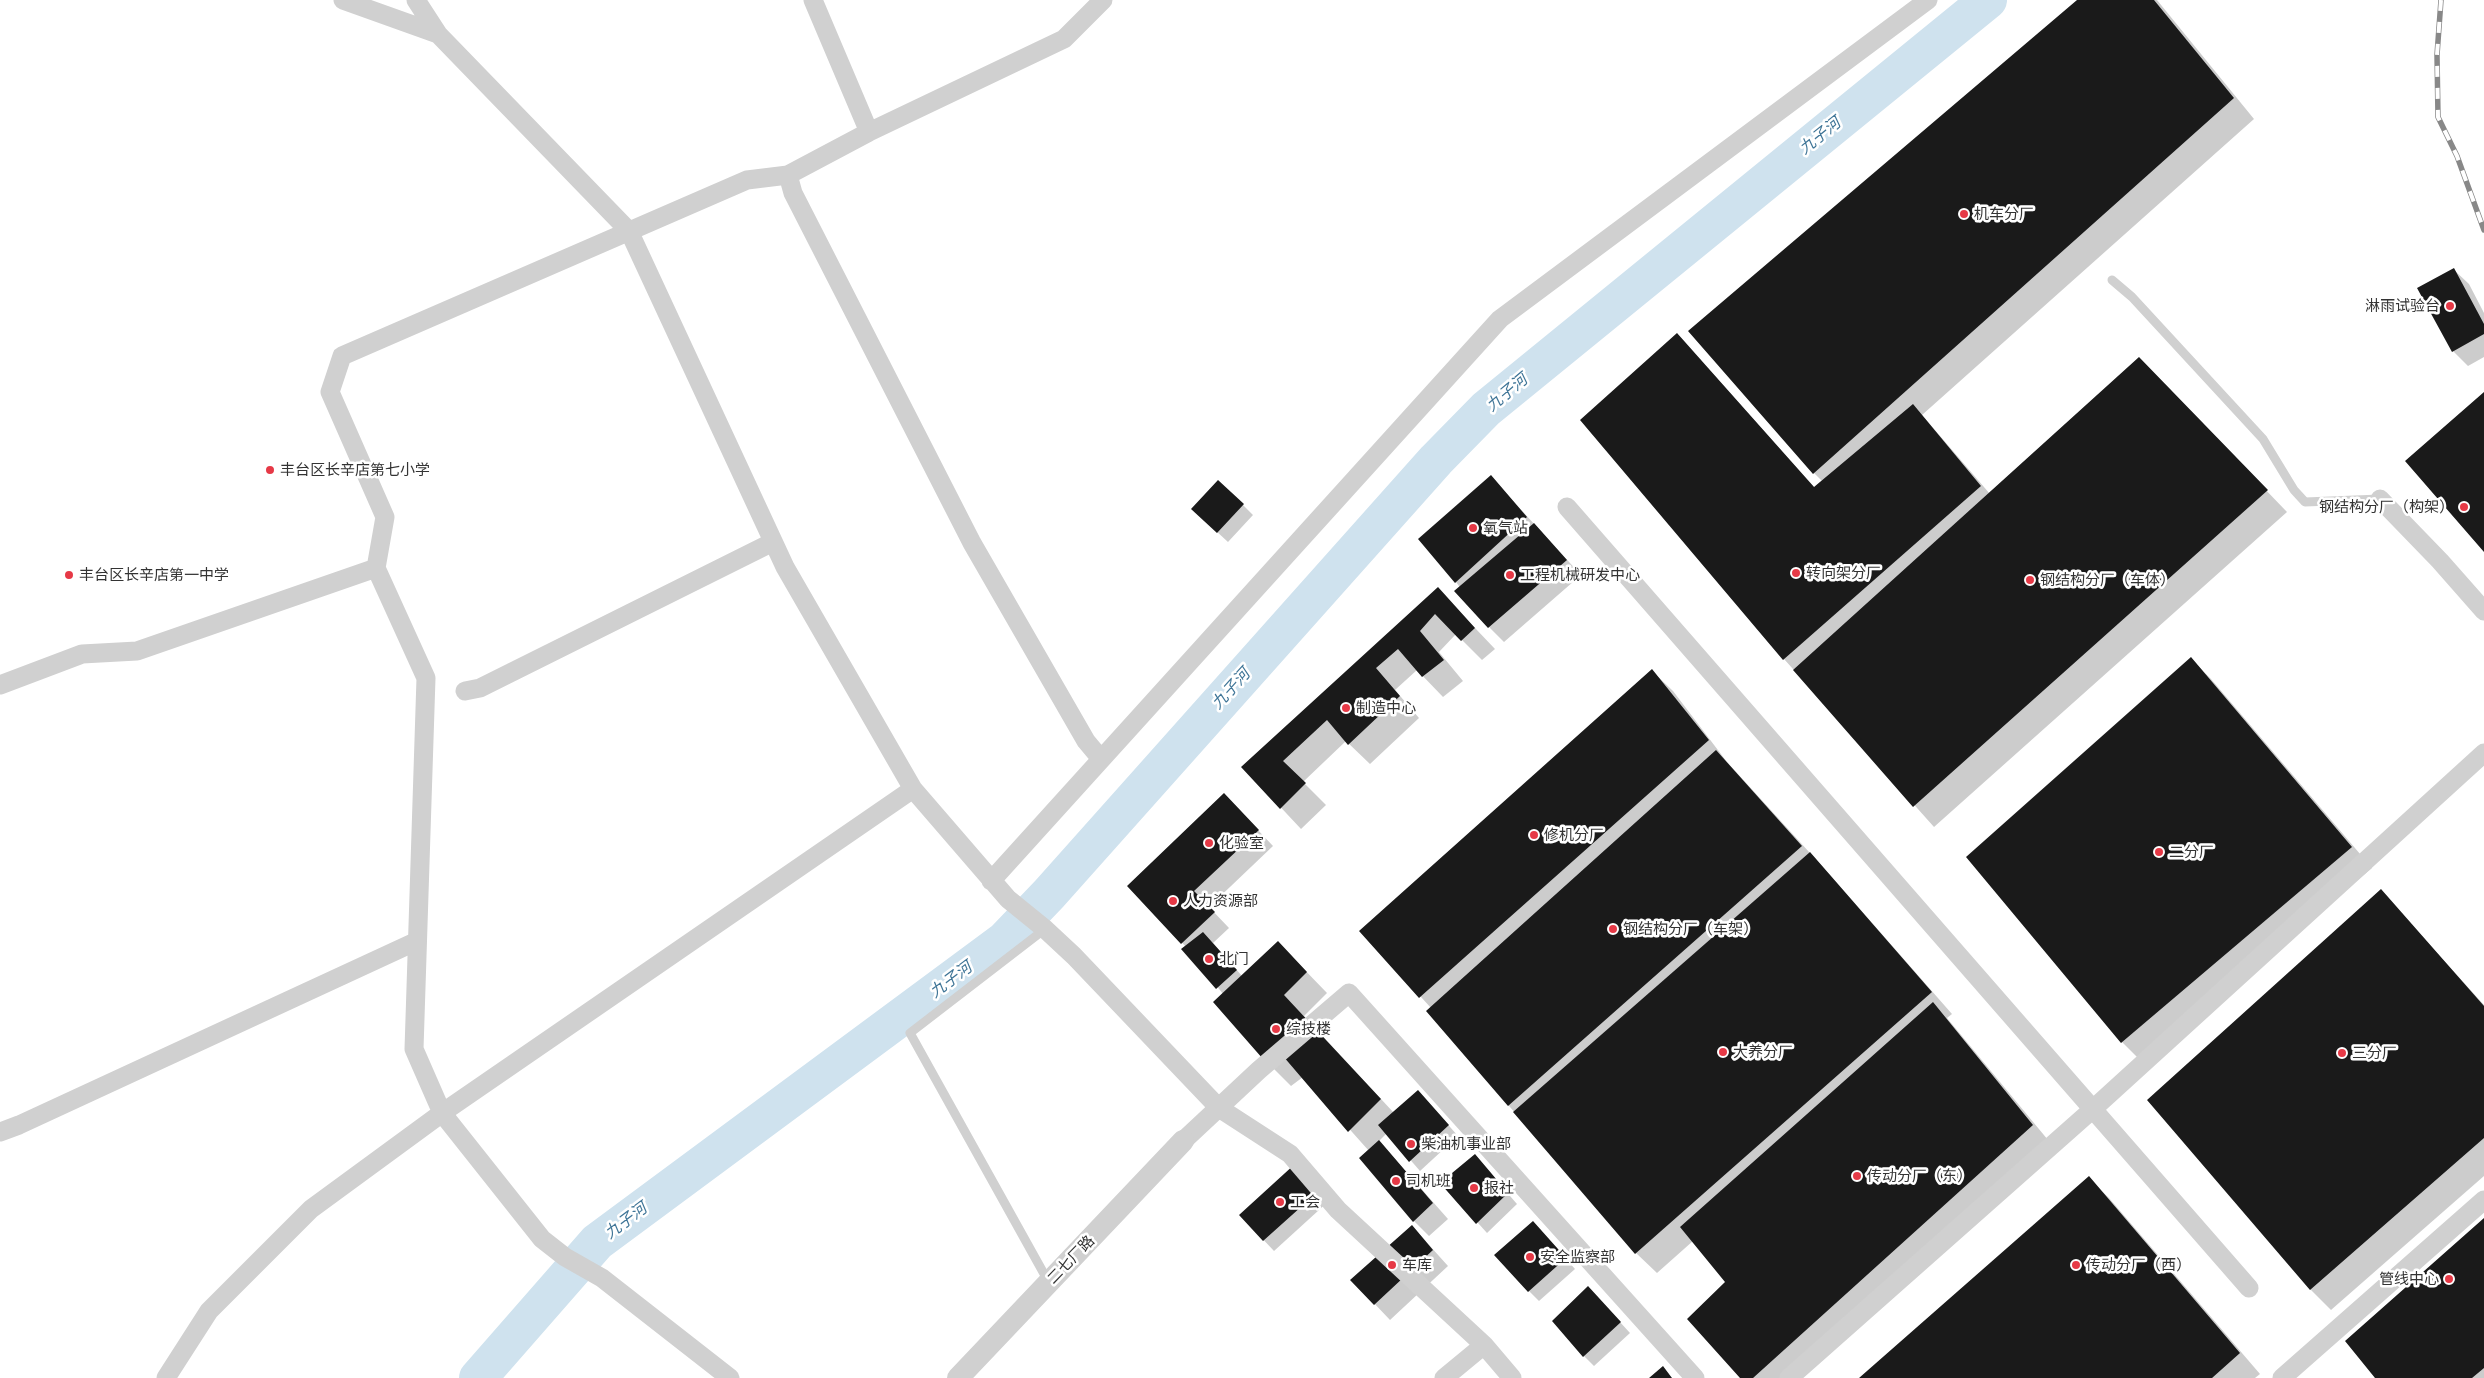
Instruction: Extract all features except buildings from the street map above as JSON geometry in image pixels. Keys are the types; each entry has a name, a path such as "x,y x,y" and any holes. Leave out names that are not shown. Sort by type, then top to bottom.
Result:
{"street":[{"path":"343,0 382,6 438,34"},
{"path":"416,0 438,34 629,231 773,542 913,789 1008,899 1045,929 1219,1108 1290,1154 1338,1210 1484,1345 1512,1378"},
{"path":"813,0 869,132"},
{"path":"730,1378 602,1278 565,1257 542,1239 442,1113 414,1049 426,678 376,568 385,516 330,392 342,356 747,180 788,175 869,132 1064,39 1103,0"},
{"path":"991,881 1500,319 1928,0"},
{"path":"788,175 792,193 972,543 1086,741 1101,759"},
{"path":"2380,499 2440,561 2484,611"},
{"path":"1567,507 1887,876 2249,1288"},
{"path":"465,691 480,688 773,542"},
{"path":"0,685 82,654 137,651 376,568"},
{"path":"1789,1378 2093,1109 2484,753"},
{"path":"166,1378 209,1312 311,1208 442,1113 913,789"},
{"path":"0,1132 19,1125 417,940"},
{"path":"1183,1141 1259,1070 1350,993 1695,1378"},
{"name":"二七厂路","path":"958,1378 1183,1141"},
{"path":"2282,1378 2484,1200"},
{"path":"1444,1378 1484,1345"}],"lane":[{"path":"2112,280 2132,297 2263,439 2294,490 2305,502 2380,499"},
{"path":"1045,929 910,1033 1049,1283"}],"waterway":[{"name":"九子河","path":"478,1378 597,1242 1005,940 1049,894 1436,460 1486,409 1988,0"}],"railway":[{"path":"2441,0 2437,55 2438,117 2457,156 2484,230"}],"place":[{"name":"机车分厂","path":"1964,214"},
{"name":"淋雨试验台","path":"2450,306"},
{"name":"丰台区长辛店第七小学","path":"270,470"},
{"name":"钢结构分厂（构架）","path":"2464,507"},
{"name":"氧气站","path":"1473,528"},
{"name":"转向架分厂","path":"1796,573"},
{"name":"丰台区长辛店第一中学","path":"69,575"},
{"name":"工程机械研发中心","path":"1510,575"},
{"name":"钢结构分厂（车体）","path":"2030,580"},
{"name":"制造中心","path":"1346,708"},
{"name":"修机分厂","path":"1534,835"},
{"name":"化验室","path":"1209,843"},
{"name":"二分厂","path":"2159,852"},
{"name":"人力资源部","path":"1173,901"},
{"name":"钢结构分厂（车架）","path":"1613,929"},
{"name":"北门","path":"1209,959"},
{"name":"综技楼","path":"1276,1029"},
{"name":"大养分厂","path":"1723,1052"},
{"name":"三分厂","path":"2342,1053"},
{"name":"柴油机事业部","path":"1411,1144"},
{"name":"传动分厂（东）","path":"1857,1176"},
{"name":"司机班","path":"1396,1181"},
{"name":"报社","path":"1474,1188"},
{"name":"工会","path":"1280,1202"},
{"name":"安全监察部","path":"1530,1257"},
{"name":"车库","path":"1392,1265"},
{"name":"传动分厂（西）","path":"2076,1265"},
{"name":"管线中心","path":"2449,1279"}]}
